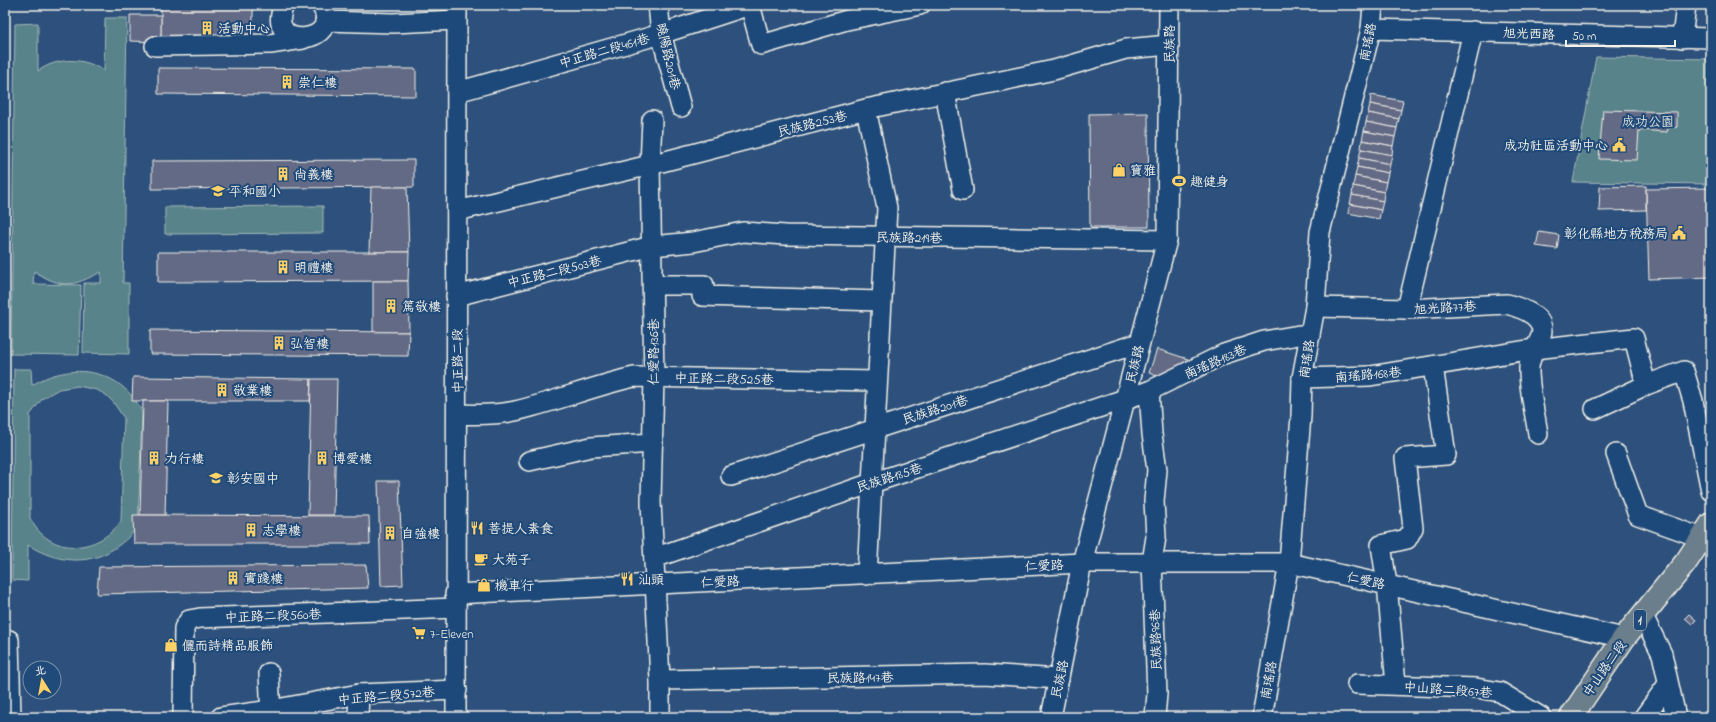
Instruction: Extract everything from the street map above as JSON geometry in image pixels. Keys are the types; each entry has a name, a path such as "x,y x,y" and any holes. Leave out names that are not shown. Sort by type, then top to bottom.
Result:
{"main road":[{"name":"中山路二段","path":"1571,717 1624,638 1643,616 1665,597 1706,531"}],"street":[{"path":"284,5 281,11 282,24 290,35 303,39"},
{"name":"曉陽路201巷","path":"658,5 661,34 681,108"},
{"path":"750,5 761,45 847,20 920,5"},
{"name":"中正路二段461巷","path":"457,92 661,34 750,5"},
{"name":"民族路","path":"1051,717 1082,563 1167,240 1169,5"},
{"name":"南瑤路","path":"1262,717 1289,563 1301,416 1302,378 1315,307 1320,232 1372,28 1373,5"},
{"path":"1682,38 1686,5"},
{"path":"155,46 270,44 303,39 315,36 319,32 323,13 393,23 456,12"},
{"name":"中正路二段","path":"456,12 456,717"},
{"name":"旭光西路","path":"1372,28 1711,38"},
{"path":"1407,309 1474,31"},
{"name":"民族路253巷","path":"457,211 866,109 1054,70 1126,49 1169,45"},
{"path":"945,92 963,190"},
{"path":"866,109 887,208 876,381 867,575"},
{"name":"仁愛路136巷","path":"652,120 650,164 654,377 651,502 656,584 660,717"},
{"name":"民族路219巷","path":"652,246 693,242 743,232 785,235 884,237 1167,240"},
{"name":"中正路二段503巷","path":"456,296 652,246"},
{"path":"653,285 704,285 702,296 881,301"},
{"name":"旭光路77巷","path":"1315,307 1407,309 1507,304 1521,308 1534,315 1541,325 1541,335 1534,349"},
{"name":"南瑤路183巷","path":"1124,400 1149,391 1224,354 1264,341 1300,335 1310,336"},
{"name":"南瑤路168巷","path":"1302,378 1370,376 1534,349 1634,338 1646,385"},
{"name":"民族路201巷","path":"731,476 1139,343"},
{"path":"1534,349 1528,369 1538,434"},
{"name":"中山路二段67巷","path":"1396,685 1387,584 1381,545 1407,540 1413,528 1405,458 1446,455 1433,366"},
{"path":"1595,409 1646,385 1684,372 1693,401 1711,491"},
{"name":"中正路二段525巷","path":"457,414 478,415 514,411 568,397 605,384 634,377 876,381"},
{"name":"民族路96巷","path":"1149,391 1152,434 1157,470 1154,501 1156,537 1152,562 1157,694 1155,717"},
{"name":"民族路185巷","path":"654,558 872,483 1124,400"},
{"path":"529,461 591,447 653,443"},
{"path":"1616,454 1638,515 1706,531"},
{"name":"仁愛路","path":"456,601 656,584 867,575 1082,563 1289,563 1624,638"},
{"name":"中正路二段560巷","path":"183,717 184,628 189,620 200,618 456,601"},
{"path":"1643,616 1662,654 1676,717"},
{"path":"5,640 9,640 11,717"},
{"path":"269,674 271,714"},
{"name":"民族路147巷","path":"660,680 985,674 1058,679"},
{"name":"中山路二段67巷","path":"1357,684 1476,688 1500,692 1541,717"},
{"path":"1644,717 1668,684"},
{"name":"中正路二段572巷","path":"221,717 271,714 359,694 457,690"},
{"path":"358,717 359,694"}],"green space":[{"path":"105,18 127,18 123,283 129,283 129,354 83,353 84,283 101,283 101,272 82,281 67,284 52,281 34,271 33,284 81,285 79,355 11,354 15,24 38,23 38,71 54,63 71,60 88,63 104,71"},
{"name":"成功公園","path":"1596,57 1711,59 1711,184 1573,182"},
{"path":"323,206 323,233 165,234 165,207"},
{"path":"14,369 31,369 32,385 47,377 78,371 94,373 108,378 121,386 133,397 142,412 139,515 136,528 127,539 108,552 97,557 86,559 62,559 51,556 28,545 28,581 12,580","holes":["78,386 97,390 106,395 113,402 124,418 121,521 111,532 100,540 87,545 61,545 49,540 38,531 30,518 30,415 42,399 59,389"]}],"building":[{"name":"活動中心","path":"161,5 253,5 253,42 161,42"},
{"path":"130,15 161,15 161,42 130,41"},
{"name":"崇仁樓","path":"158,68 416,69 416,96 158,94"},
{"path":"1371,95 1403,101 1401,110 1370,104"},
{"path":"1370,104 1401,110 1399,119 1368,113"},
{"name":"成功社區活動中心","path":"1603,110 1677,112 1677,127 1668,128 1667,132 1639,130 1637,160 1599,159"},
{"name":"寶雅","path":"1148,113 1149,227 1090,227 1089,114"},
{"path":"1368,113 1399,119 1397,128 1366,122"},
{"path":"1366,122 1397,128 1395,137 1364,131"},
{"path":"1364,131 1395,137 1393,146 1362,140"},
{"path":"1362,140 1393,146 1392,155 1361,149"},
{"path":"1361,149 1392,155 1390,164 1359,158"},
{"path":"1359,158 1390,164 1388,173 1357,167"},
{"name":"尚義樓","path":"414,160 414,187 152,189 152,161"},
{"path":"1357,167 1388,173 1386,182 1355,176"},
{"path":"1355,176 1386,182 1384,192 1353,186"},
{"path":"1353,186 1384,192 1383,201 1352,195"},
{"path":"1646,186 1646,210 1599,211 1600,187"},
{"path":"371,187 407,187 409,252 369,252"},
{"name":"彰化縣地方稅務局","path":"1711,188 1711,277 1649,279 1646,189"},
{"path":"1352,195 1383,201 1381,210 1350,204"},
{"path":"1350,204 1381,210 1379,219 1348,213"},
{"path":"1539,232 1559,235 1557,249 1536,246"},
{"name":"明禮樓","path":"158,252 409,252 408,281 158,282"},
{"name":"篤敬樓","path":"373,281 408,281 409,332 373,332"},
{"name":"弘智樓","path":"150,330 409,332 408,356 150,354"},
{"path":"1157,349 1194,361 1162,378 1149,373"},
{"name":"敬業樓","path":"133,377 311,379 310,401 132,401"},
{"name":"博愛樓","path":"311,379 337,379 334,515 308,515"},
{"name":"力行樓","path":"143,401 168,401 165,515 140,515"},
{"name":"自強樓","path":"378,481 399,481 403,585 381,586"},
{"name":"志學樓","path":"133,515 369,516 370,544 134,544"},
{"name":"實踐樓","path":"366,565 368,588 97,594 99,567"},
{"path":"1689,614 1696,620 1692,624 1685,618"}],"place":[{"name":"活動中心","path":"207,28"},
{"name":"崇仁樓","path":"287,82"},
{"name":"成功社區活動中心","path":"1619,145"},
{"name":"寶雅","path":"1119,170"},
{"name":"尚義樓","path":"283,174"},
{"name":"趣健身","path":"1179,181"},
{"name":"平和國小","path":"218,191"},
{"name":"彰化縣地方稅務局","path":"1679,233"},
{"name":"明禮樓","path":"283,267"},
{"name":"篤敬樓","path":"391,306"},
{"name":"弘智樓","path":"279,343"},
{"name":"敬業樓","path":"222,390"},
{"name":"力行樓","path":"154,458"},
{"name":"博愛樓","path":"322,458"},
{"name":"彰安國中","path":"216,478"},
{"name":"菩提人素食","path":"477,528"},
{"name":"志學樓","path":"251,530"},
{"name":"自強樓","path":"390,533"},
{"name":"大苑子","path":"481,559"},
{"name":"實踐樓","path":"233,578"},
{"name":"汕頭","path":"627,579"},
{"name":"機車行","path":"484,585"},
{"name":"7-Eleven","path":"419,633"},
{"name":"儷而詩精品服飾","path":"171,645"}]}
